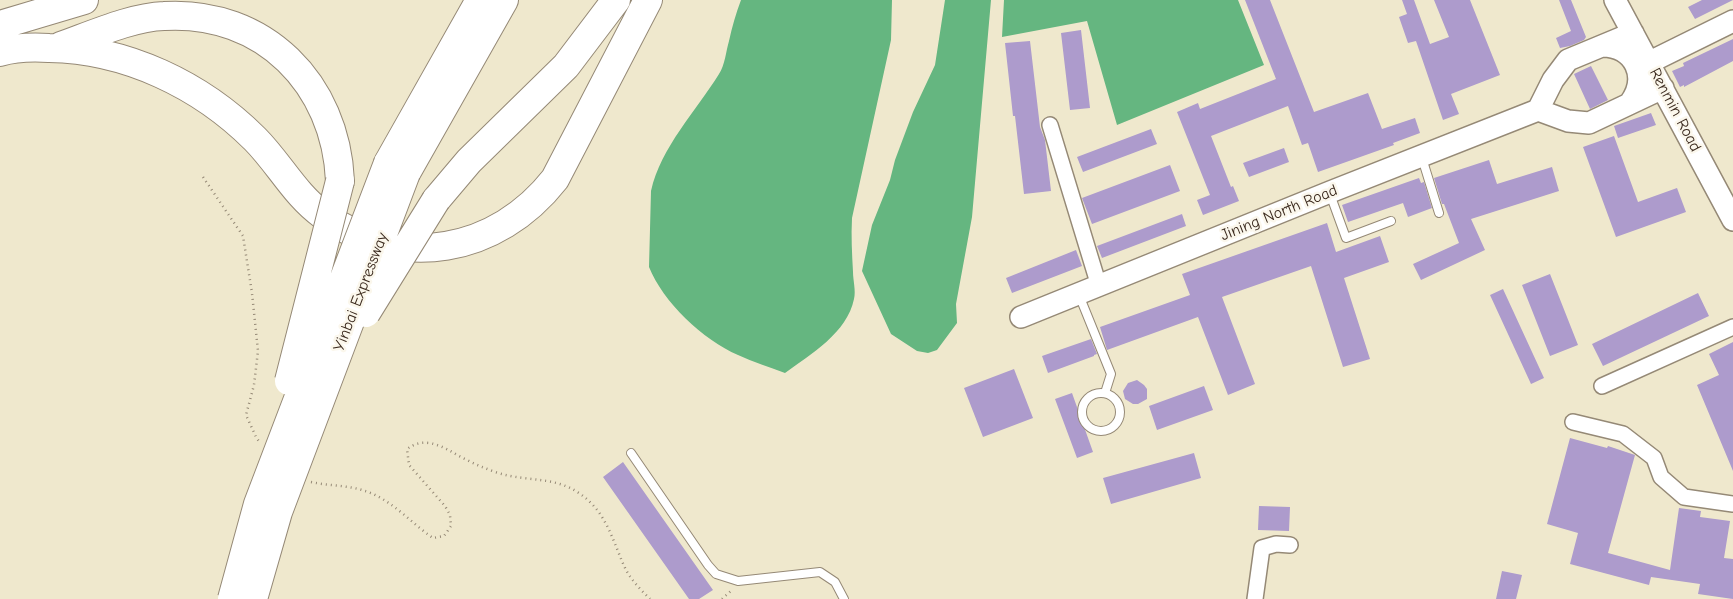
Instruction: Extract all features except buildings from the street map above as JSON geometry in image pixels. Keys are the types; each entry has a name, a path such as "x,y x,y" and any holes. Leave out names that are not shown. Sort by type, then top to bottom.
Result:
{"highway":[{"path":"0,25 84,0"},
{"name":"Yinbai Expressway","path":"232,599 258,504 397,168 480,0"},
{"name":"Yinbai Expressway","path":"253,599 278,512 333,367 397,168 504,0"},
{"path":"333,367 436,200 469,161 566,66 616,0"},
{"path":"0,52 9,49 55,48 100,54 123,59 166,76 204,97 222,110 256,140 307,202 336,224 352,232 387,244 405,247 441,247 476,238 499,228 520,215 555,179 648,0"},
{"path":"55,48 144,18 189,16 216,20 250,33 280,53 294,66 316,95 331,128 336,145 340,181 258,504"}],"street":[{"name":"Renmin Road","path":"1615,0 1650,62 1733,220"},
{"path":"1650,62 1733,21"},
{"path":"1633,33 1568,60 1553,80 1538,110 1568,121 1589,123 1663,88"},
{"path":"1603,46 1617,48 1634,61 1639,75 1638,90 1630,103"},
{"name":"Jining North Road","path":"1020,317 1538,110"},
{"path":"1050,125 1099,286"},
{"path":"1602,386 1733,327"},
{"path":"1573,422 1622,434 1654,458 1661,477 1684,497 1733,504"},
{"path":"1255,599 1262,548 1276,544 1290,545"}],"lane":[{"path":"1421,157 1439,213"},
{"path":"1330,192 1346,238 1391,221"},
{"path":"1078,294 1111,374 1105,393"},
{"path":"1105,393 1115,399 1120,410 1120,416 1114,426 1103,431 1091,428 1083,419 1082,407 1088,397 1093,394 1105,393"},
{"path":"631,453 716,574 738,582 820,572 835,582 844,599"}],"path":[{"path":"203,176 243,236 252,292 258,351 254,385 246,415 256,437 261,443"},
{"path":"306,481 357,488 368,492 394,507 433,538 444,536 451,526 450,516 445,506 409,465 407,449 416,443 429,443 442,447 466,460 508,476 554,481 570,486 579,492 600,513 626,570 633,582 650,599"},
{"path":"722,599 730,594 738,582"}],"green space":[{"path":"741,0 892,0 891,40 852,218 854,299 844,322 827,342 785,373 738,355 711,340 698,330 674,306 655,280 649,267 651,191 656,175 671,144 721,70"},
{"path":"945,0 991,0 972,217 956,304 957,323 937,350 928,353 917,351 891,334 862,271 872,225 890,180 895,160 913,112 935,65"},
{"path":"1004,0 1238,0 1264,65 1117,125 1087,21 1002,37"}]}
